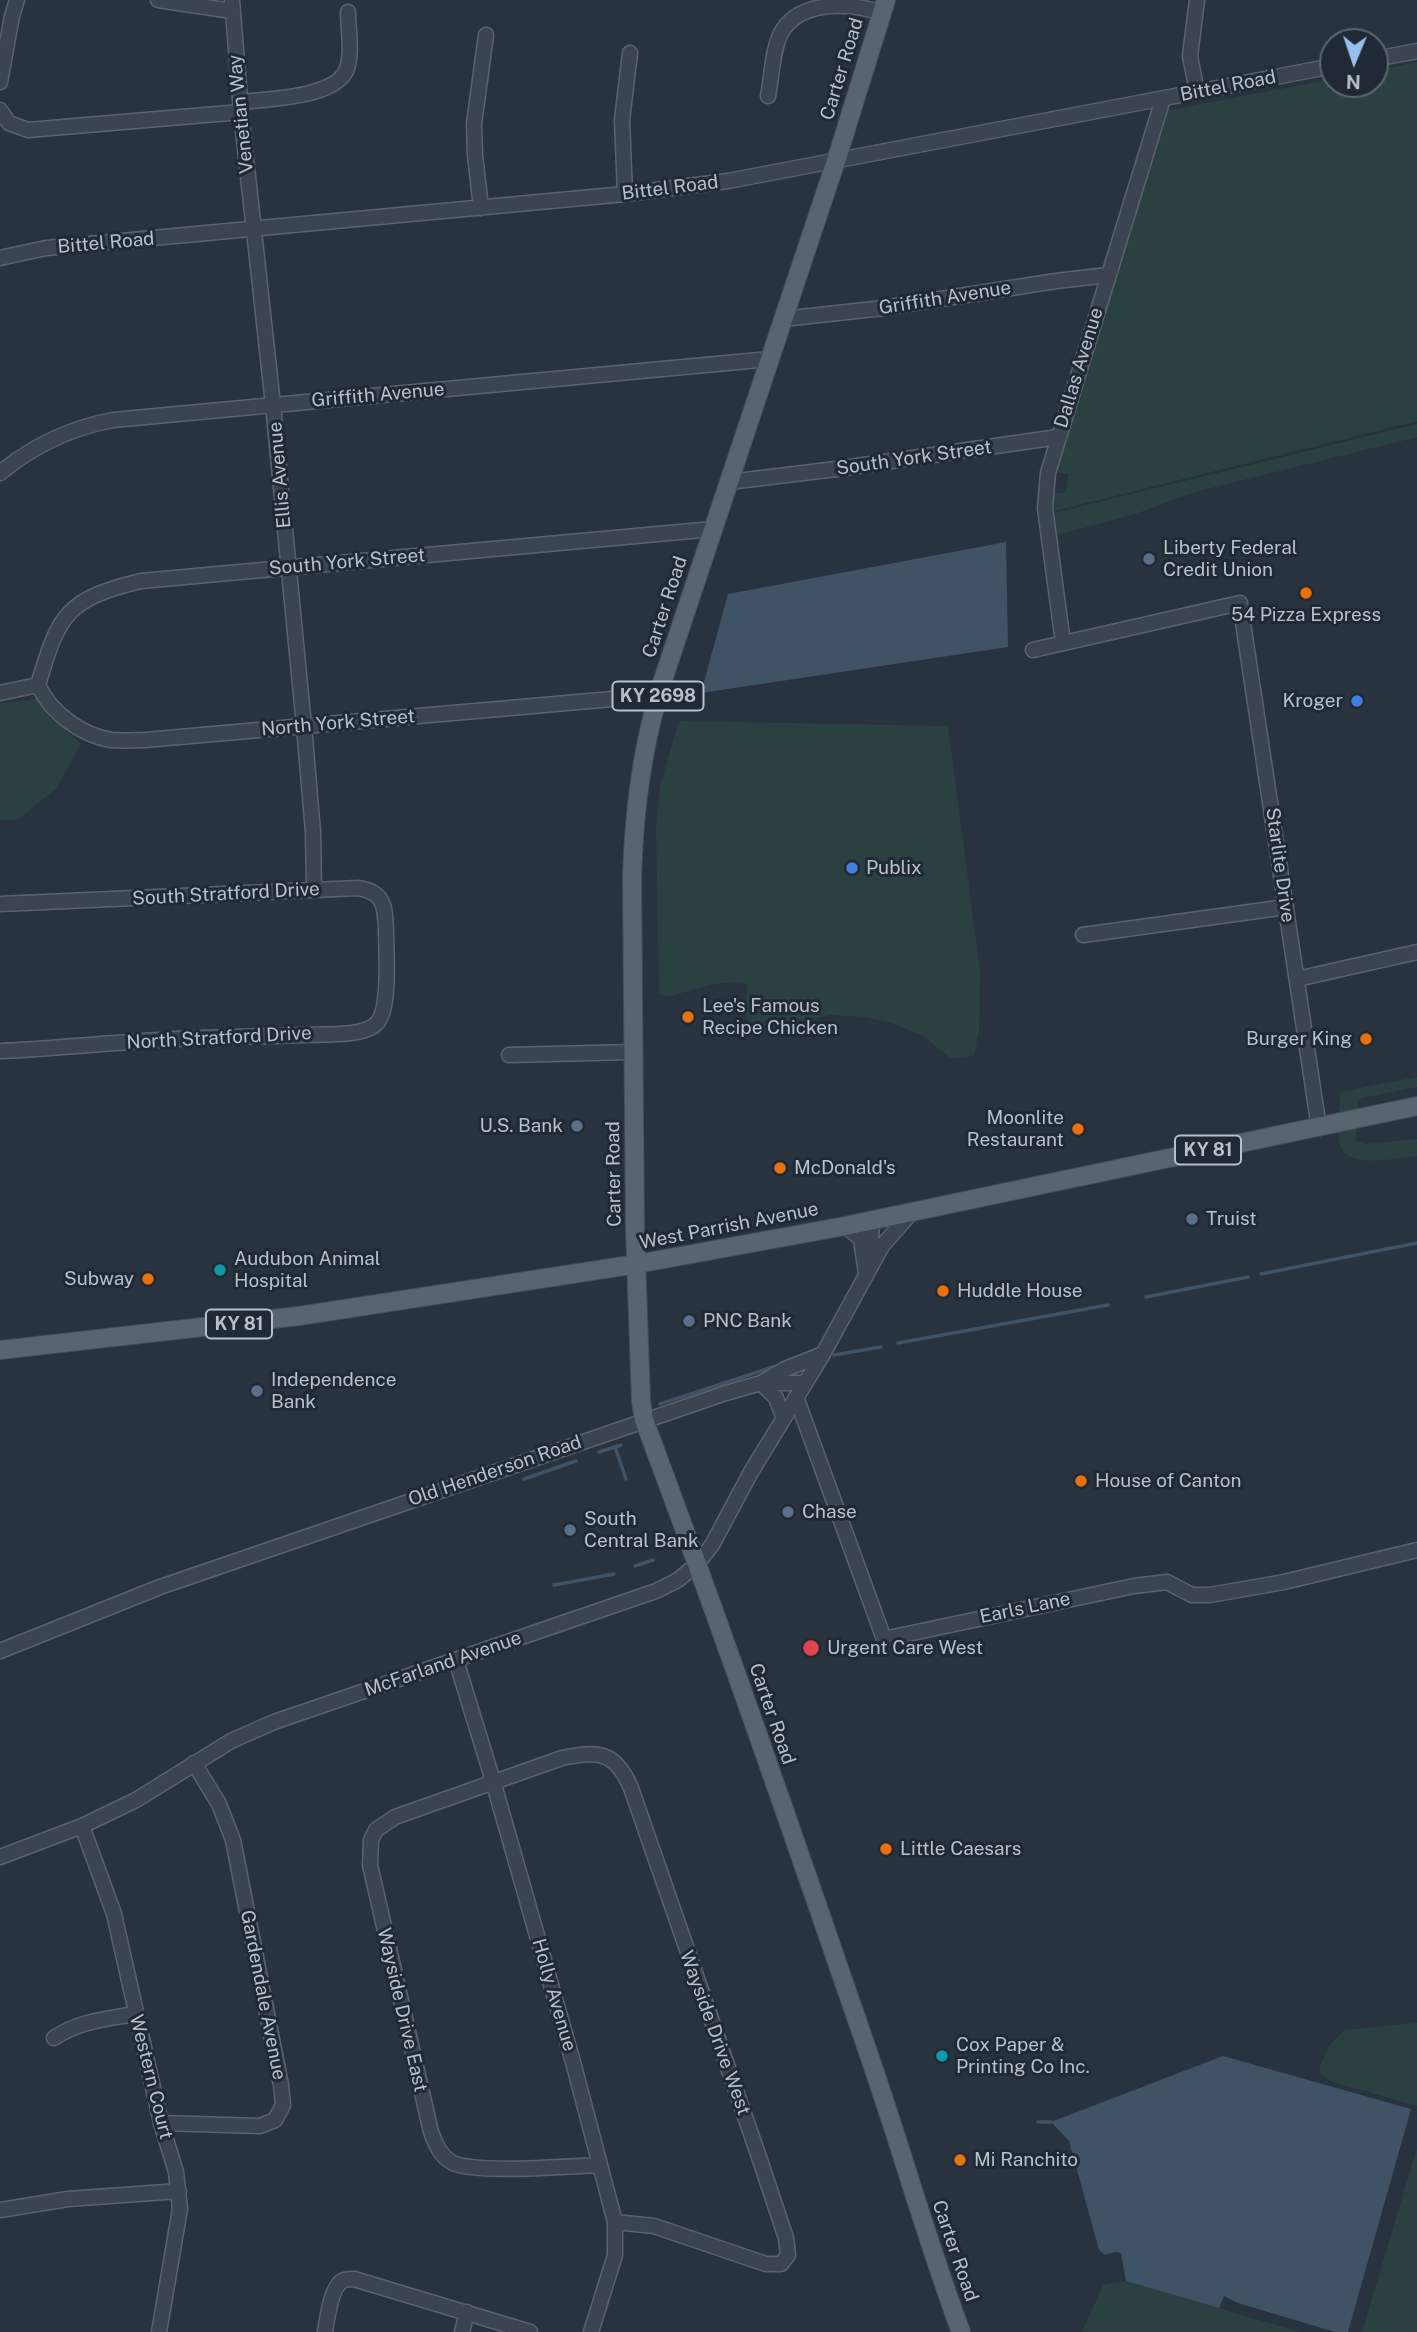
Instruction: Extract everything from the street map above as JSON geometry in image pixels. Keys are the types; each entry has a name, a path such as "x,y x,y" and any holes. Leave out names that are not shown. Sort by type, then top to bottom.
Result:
{"main road":[{"name":"Carter Road","path":"884,6 658,695 643,757 633,827 633,1052 641,1401 644,1420 870,2058 942,2282 961,2332"},
{"name":"West Parrish Avenue","path":"0,1350 286,1318 637,1264 845,1226 1417,1106"}],"street":[{"path":"0,82 17,0"},
{"path":"158,0 232,6"},
{"path":"1196,0 1190,55 1197,92"},
{"path":"768,96 781,31 794,15 816,4 884,6"},
{"name":"Venetian Way","path":"232,6 253,229"},
{"path":"0,110 9,123 28,130 240,107 310,93 332,86 341,79 347,69 348,12"},
{"path":"481,208 474,124 486,35"},
{"path":"1389,56 1417,51"},
{"path":"625,194 622,120 630,53"},
{"name":"Bittel Road","path":"0,258 46,248 625,194 728,181 1319,69"},
{"name":"Dallas Avenue","path":"1063,643 1045,508 1048,473 1163,99"},
{"name":"Ellis Avenue","path":"253,229 274,405 304,726 313,832 314,890"},
{"name":"Griffith Avenue","path":"783,319 883,308 1108,275"},
{"name":"Griffith Avenue","path":"0,473 48,440 90,424 113,420 769,359"},
{"name":"South York Street","path":"729,482 1058,437"},
{"name":"South York Street","path":"38,685 51,643 65,617 83,601 105,589 141,581 289,566 713,529"},
{"name":"Starlite Drive","path":"1063,643 1240,603 1319,1128"},
{"path":"1033,650 1063,643"},
{"path":"0,693 38,685"},
{"name":"North York Street","path":"38,685 50,703 74,726 113,740 145,740 658,695"},
{"name":"South Stratford Drive","path":"0,904 358,888 377,894 385,912 386,966"},
{"path":"1083,935 1286,907"},
{"path":"1297,979 1417,952"},
{"name":"North Stratford Drive","path":"0,1051 368,1030 382,1018 386,966"},
{"path":"509,1055 633,1052"},
{"path":"805,1383 892,1232 912,1212"},
{"path":"866,1274 871,1258 872,1220"},
{"path":"845,1226 860,1239 866,1274"},
{"path":"783,1416 776,1398 761,1383 783,1370 822,1354"},
{"name":"Old Henderson Road","path":"0,1651 168,1584 644,1420 761,1383 805,1383"},
{"name":"McFarland Avenue","path":"0,1857 82,1826 136,1800 231,1741 274,1722 656,1591 678,1580 697,1564 712,1545 783,1416 805,1383"},
{"name":"Earls Lane","path":"796,1397 884,1639 1134,1586 1167,1582 1192,1595 1231,1592 1417,1550"},
{"name":"Holly Avenue","path":"456,1660 493,1781 615,2222 615,2255 591,2332"},
{"name":"Wayside Drive West","path":"493,1781 562,1758 589,1753 612,1759 626,1776 763,2169 786,2238 788,2255 780,2264 766,2264 654,2227 615,2222"},
{"name":"Gardendale Avenue","path":"161,2123 260,2126 275,2120 283,2105 233,1840 219,1804 194,1763"},
{"name":"Wayside Drive East","path":"493,1781 395,1817 376,1830 370,1840 370,1865 379,1912 431,2132 442,2155 463,2166 494,2168 600,2165"},
{"name":"Western Court","path":"82,1826 114,1914 135,2014 180,2191 180,2209 159,2332"},
{"path":"54,2038 87,2022 135,2014"},
{"path":"0,2210 68,2200 180,2191"},
{"path":"325,2332 328,2311 342,2281 354,2279 530,2332"},
{"path":"462,2332 467,2312"}],"green space":[{"path":"1417,62 1417,421 1054,511 1053,493 1065,493 1069,474 1055,472 1165,113 1319,82 1319,98 1389,98 1389,68"},
{"path":"1417,424 1417,437 1195,492 1135,514 1054,536 1050,514"},
{"path":"37,699 51,718 81,744 56,789 17,820 0,820 0,703"},
{"path":"679,721 948,726 980,971 979,1031 974,1055 951,1058 923,1036 889,1022 864,1017 830,1015 799,1022 781,1031 754,1033 746,1017 747,985 740,983 708,986 668,997 659,994 656,827 660,786"},
{"path":"1417,1077 1417,1087 1358,1099 1356,1140 1364,1144 1417,1139 1417,1156 1372,1160 1350,1156 1342,1150 1338,1135 1340,1092"},
{"path":"1417,2023 1417,2106 1333,2082 1322,2075 1319,2068 1329,2046 1344,2030"},
{"path":"1417,2148 1417,2332 1362,2332"},
{"path":"1126,2281 1300,2332 1082,2332 1103,2285"}],"water":[{"path":"1006,542 1008,647 701,693 728,594"},
{"path":"1223,2056 1411,2109 1348,2332 1335,2332 1238,2303 1224,2296 1219,2308 1126,2281 1121,2253 1105,2255 1099,2250 1069,2141 1051,2122"}],"waterway":[{"path":"1261,1274 1417,1243"},
{"path":"1146,1297 1248,1277"},
{"path":"898,1343 1108,1305"},
{"path":"834,1355 881,1347"},
{"path":"660,1404 773,1367"},
{"path":"599,1452 621,1445"},
{"path":"615,1447 626,1479"},
{"path":"524,1479 576,1461"},
{"path":"635,1566 653,1560"},
{"path":"554,1585 614,1574"},
{"path":"1038,2122 1051,2122"}],"place":[{"name":"Liberty Federal Credit Union","path":"1149,559"},
{"name":"54 Pizza Express","path":"1306,593"},
{"name":"Kroger","path":"1357,701"},
{"name":"Publix","path":"852,868"},
{"name":"Lee's Famous Recipe Chicken","path":"688,1017"},
{"name":"Burger King","path":"1366,1039"},
{"name":"U.S. Bank","path":"577,1126"},
{"name":"Moonlite Restaurant","path":"1078,1129"},
{"name":"McDonald's","path":"780,1168"},
{"name":"Truist","path":"1192,1219"},
{"name":"Audubon Animal Hospital","path":"220,1270"},
{"name":"Subway","path":"148,1279"},
{"name":"Huddle House","path":"943,1291"},
{"name":"PNC Bank","path":"689,1321"},
{"name":"Independence Bank","path":"257,1391"},
{"name":"House of Canton","path":"1081,1481"},
{"name":"Chase","path":"788,1512"},
{"name":"South Central Bank","path":"570,1530"},
{"name":"Urgent Care West","path":"811,1648"},
{"name":"Little Caesars","path":"886,1849"},
{"name":"Cox Paper & Printing Co Inc.","path":"942,2056"},
{"name":"Mi Ranchito","path":"960,2160"}]}
